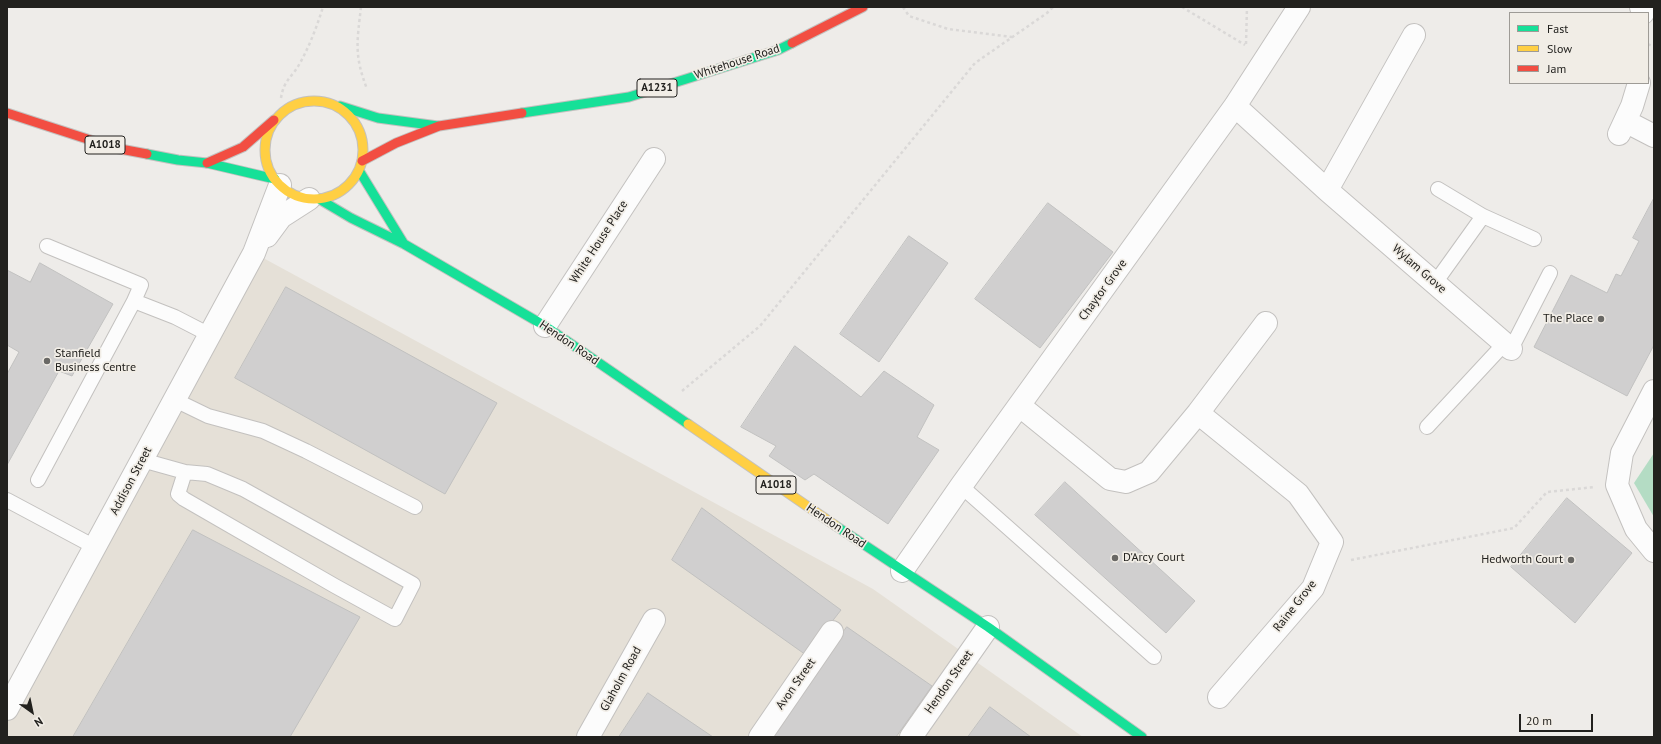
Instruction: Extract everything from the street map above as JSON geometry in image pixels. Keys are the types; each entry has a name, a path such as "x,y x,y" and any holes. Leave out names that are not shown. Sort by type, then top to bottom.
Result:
{"main road":[{"name":"Whitehouse Road","path":"362,161 396,143 439,126 629,97 778,50 864,7"},
{"path":"316,101 329,103 342,110 353,120 360,132 363,147 360,172 347,186 335,194 314,199 296,196 277,182 267,163 265,146 270,130 278,117 289,108 303,102 316,101"},
{"name":"Whitehouse Road","path":"329,103 378,118 439,126"},
{"name":"A1018","path":"7,112 115,148 178,160 207,163 277,182"},
{"name":"A1018","path":"207,163 243,147 278,117"},
{"name":"Hendon Road","path":"360,172 404,244"},
{"name":"Hendon Road","path":"314,199 404,244 545,326 902,571 988,627 1142,737"}],"street":[{"name":"Chaytor Grove","path":"902,571 961,486 1235,106 1299,7"},
{"path":"1327,190 1414,35"},
{"path":"1639,84 1622,128 1654,136"},
{"name":"Wylam Grove","path":"1235,106 1327,190 1508,346"},
{"name":"White House Place","path":"545,326 654,159"},
{"path":"254,253 277,182"},
{"path":"254,253 281,217 314,199"},
{"name":"Addison Street","path":"7,709 254,253"},
{"path":"1020,406 1110,479 1126,482 1149,472 1198,413 1266,323"},
{"path":"1654,391 1622,453 1617,485 1636,529 1654,551"},
{"name":"Raine Grove","path":"1198,413 1298,494 1332,542 1313,588 1219,697"},
{"name":"Glaholm Road","path":"588,737 654,620"},
{"name":"Hendon Street","path":"911,737 988,627"},
{"name":"Avon Street","path":"760,737 832,632"}],"lane":[{"path":"1438,189 1483,216 1534,239"},
{"path":"1435,283 1483,216"},
{"path":"38,480 134,301 141,285 47,246"},
{"path":"1427,428 1508,346 1550,273"},
{"path":"134,301 175,317 210,335"},
{"path":"175,400 208,416 263,431 306,451 415,507"},
{"path":"142,460 185,472 207,474 243,489 413,584 395,619 334,586 184,499 178,494 185,472"},
{"path":"961,486 1154,658"},
{"path":"7,500 95,547"}],"path":[{"path":"278,117 282,86 299,64 315,32 323,7"},
{"path":"361,7 356,47 360,69 378,118"},
{"path":"903,7 909,16 948,29 1012,37"},
{"path":"662,407 760,326 975,63 1048,13 1053,7"},
{"path":"1182,7 1246,46"},
{"path":"1323,566 1514,528 1547,492 1617,485"}],"shaded area":[{"path":"254,253 873,589 1083,737 7,737 7,708"}],"green space":[{"path":"1654,453 1654,517 1634,483"}],"building":[{"name":"The Place","path":"1654,198 1654,345 1627,396 1534,347 1571,275 1607,293 1616,274 1621,276 1639,241 1633,238"},
{"path":"1048,203 1113,252 1040,348 975,299"},
{"path":"909,236 948,263 879,362 840,334"},
{"name":"Stanfield Business Centre","path":"40,263 113,304 72,376 59,371 7,465 7,374 19,352 7,345 7,270 30,282"},
{"path":"286,287 497,403 445,494 235,378"},
{"path":"795,346 861,397 884,371 934,405 917,437 939,450 888,524 814,474 805,480 769,456 776,446 741,427"},
{"name":"D'Arcy Court","path":"1065,482 1195,601 1166,633 1035,515"},
{"name":"Hedworth Court","path":"1567,498 1632,553 1575,623 1511,567"},
{"path":"702,508 841,610 806,655 672,560"},
{"path":"193,530 360,617 290,737 73,737"},
{"path":"847,627 932,686 896,737 770,737"},
{"path":"648,693 713,737 619,737"},
{"path":"990,707 1031,737 968,737"}],"traffic: fast":[{"path":"522,113 629,97 778,50 792,43"},
{"path":"340,106 378,118 438,126"},
{"path":"147,154 178,160 207,163 275,179"},
{"path":"360,172 404,244"},
{"path":"319,199 351,218 404,244 545,326 688,424"},
{"path":"836,526 988,627 1142,737"}],"traffic: slow":[{"path":"314,101 324,102 341,109 355,123 362,140 363,150 362,160 355,177 341,191 324,198 314,199 304,198 287,191 273,177 266,160 265,150 266,140 273,123 287,109 304,102 314,101"},
{"path":"688,424 836,526"}],"traffic: jam":[{"path":"792,43 863,7"},
{"path":"7,113 115,148 147,154"},
{"path":"362,161 396,143 439,126 522,113"},
{"path":"207,163 243,147 274,120"}],"place":[{"name":"The Place","path":"1601,319"},
{"name":"Stanfield Business Centre","path":"47,361"},
{"name":"D'Arcy Court","path":"1115,558"},
{"name":"Hedworth Court","path":"1571,560"}]}
